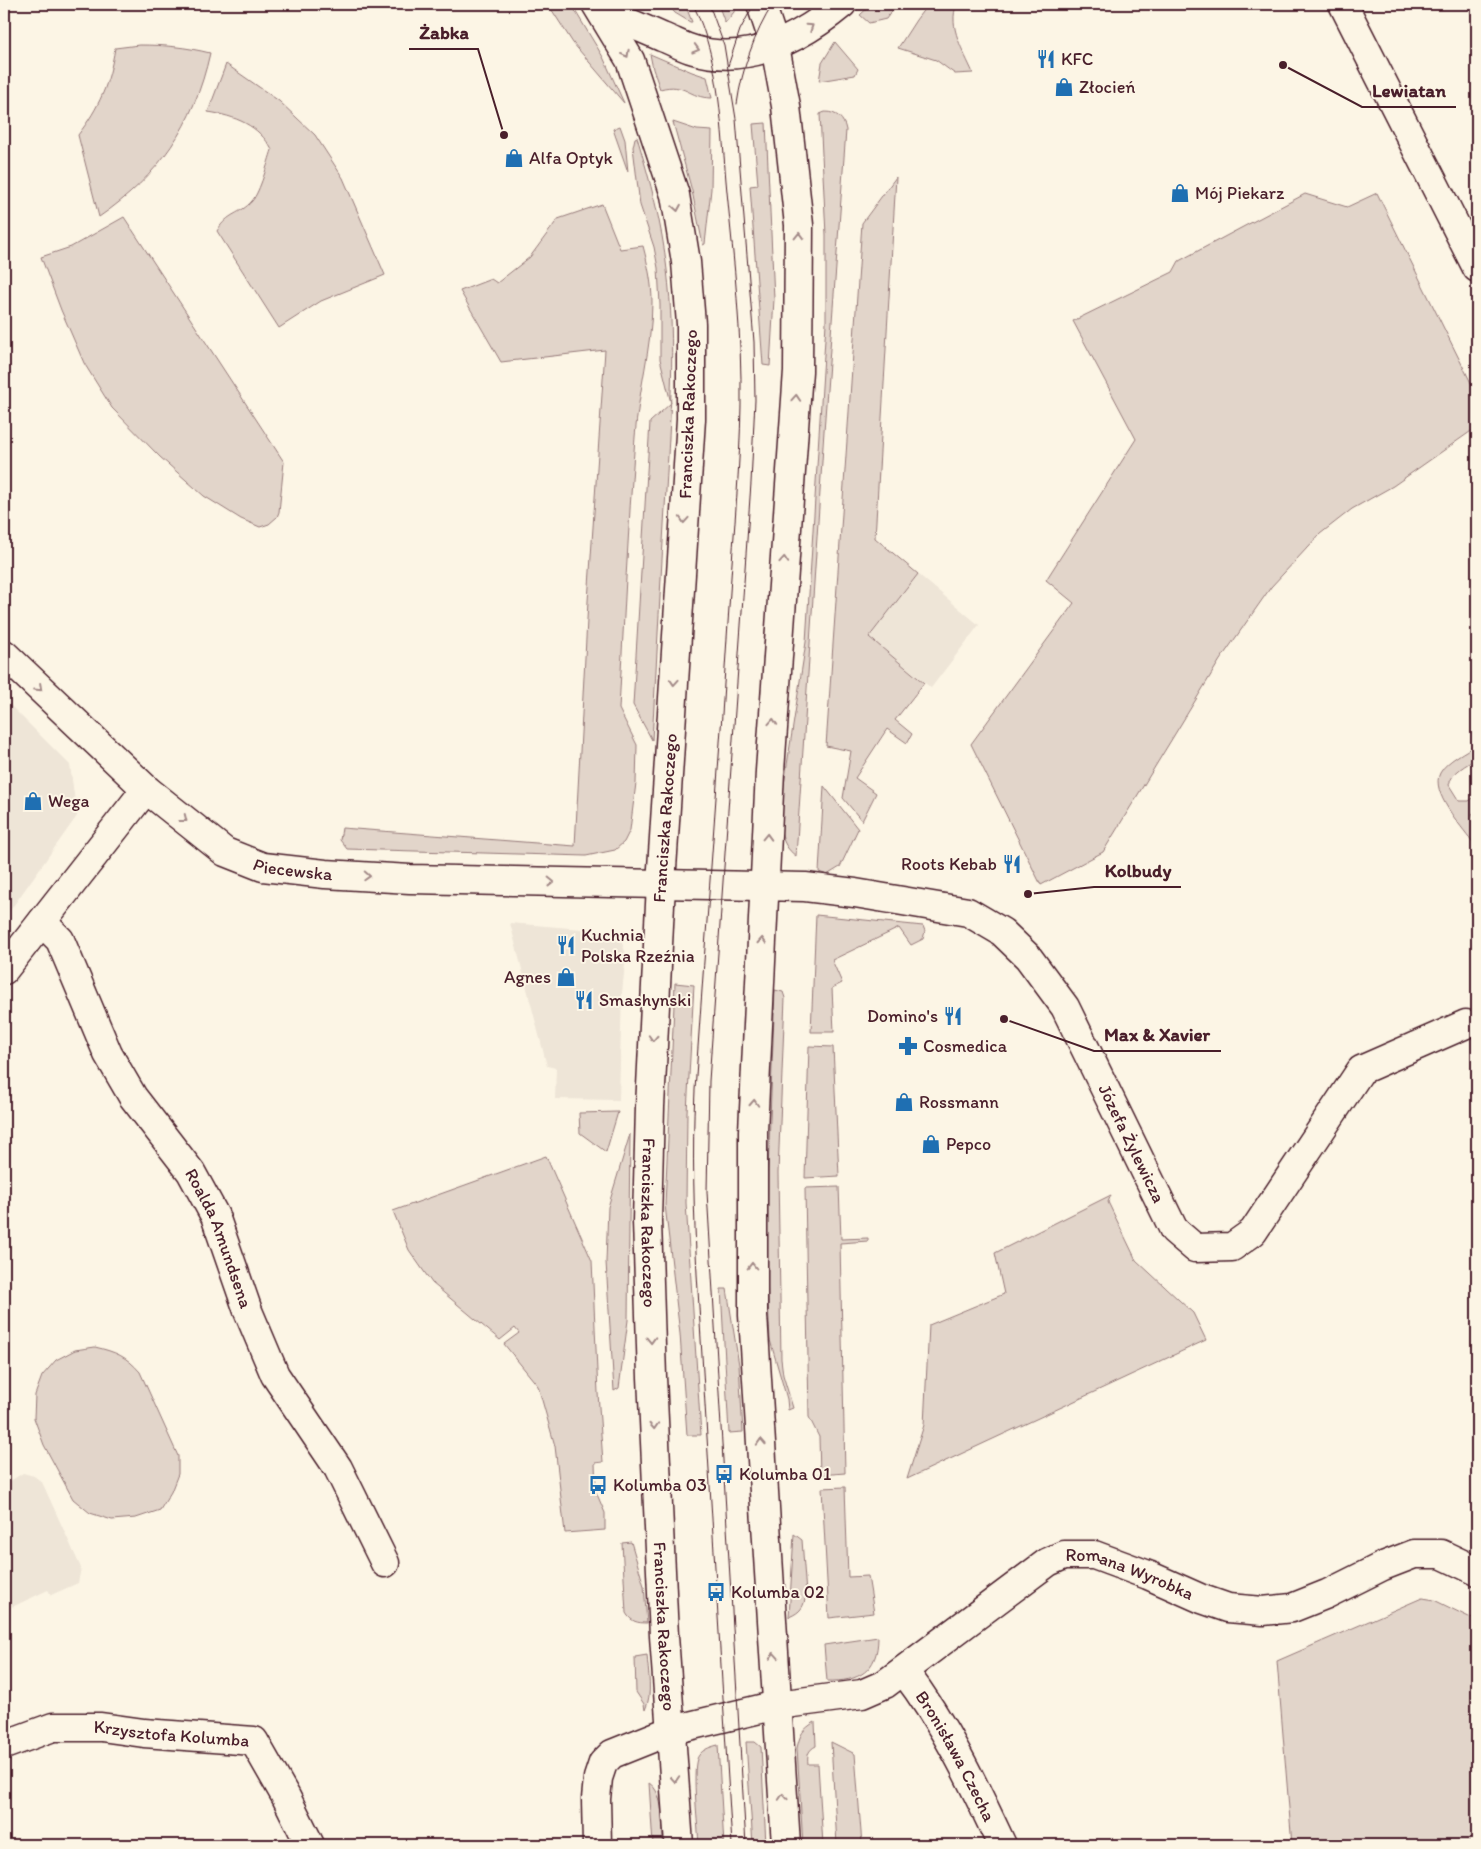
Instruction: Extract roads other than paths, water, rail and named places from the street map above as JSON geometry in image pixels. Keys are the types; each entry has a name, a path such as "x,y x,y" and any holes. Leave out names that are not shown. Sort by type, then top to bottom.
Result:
{"street":[{"path":"761,4 775,46 790,134 800,225 798,371 770,771 753,1132 752,1286 786,1845"},
{"name":"Franciszka Rakoczego","path":"601,6 694,50 725,55 749,53 775,46 791,39 842,4"},
{"path":"1344,4 1477,268"},
{"name":"Franciszka Rakoczego","path":"601,6 630,60 675,195 686,262 691,324 691,419 661,884 650,1107 648,1222 652,1377 664,1627 679,1845"},
{"name":"Piecewska","path":"4,654 146,789 226,852 263,867 325,874 410,878 765,886"},
{"path":"4,970 146,789"},
{"name":"Józefa Żylewicza","path":"765,886 805,887 855,893 968,912 1002,932 1028,957 1066,1007 1174,1230 1195,1248 1232,1246 1253,1232 1361,1070 1466,1024"},
{"name":"Roalda Amundsena","path":"42,922 60,940 113,1063 133,1097 191,1172 211,1207 248,1311 274,1375 338,1468 385,1563"},
{"name":"Romana Wyrobka","path":"777,1705 862,1694 885,1684 1048,1562 1064,1555 1094,1555 1228,1608 1263,1611 1292,1608 1327,1594 1383,1566 1414,1554 1441,1554 1477,1571"},
{"name":"Bronisława Czecha","path":"904,1671 928,1703 965,1767 1002,1845"},
{"name":"Franciszka Rakoczego","path":"672,1730 777,1705"},
{"name":"Krzysztofa Kolumba","path":"4,1745 53,1727 101,1727 144,1733 254,1741 286,1797 310,1845"},
{"path":"597,1845 596,1799 598,1778 603,1763 612,1754 672,1730"}],"tram line":[{"path":"693,4 709,49 718,96 737,298 741,378 738,475 695,1090 694,1136 697,1274 732,1845"},
{"path":"709,4 724,45 736,119 754,342 755,400 751,483 709,1081 707,1192 746,1845"},
{"path":"728,66 740,30 754,4"},
{"path":"737,104 750,52 760,27 773,4"}],"place":[{"name":"KFC","path":"1046,59"},
{"name":"Lewiatan","path":"1283,65"},
{"name":"Złocień","path":"1064,87"},
{"name":"Żabka","path":"504,135"},
{"name":"Alfa Optyk","path":"514,158"},
{"name":"Mój Piekarz","path":"1180,193"},
{"name":"Wega","path":"33,801"},
{"name":"Roots Kebab","path":"1012,864"},
{"name":"Kolbudy","path":"1028,894"},
{"name":"Kuchnia Polska Rzeźnia","path":"566,945"},
{"name":"Agnes","path":"566,977"},
{"name":"Smashynski","path":"584,1000"},
{"name":"Domino's","path":"953,1016"},
{"name":"Max & Xavier","path":"1004,1019"},
{"name":"Cosmedica","path":"908,1046"},
{"name":"Rossmann","path":"904,1102"},
{"name":"Pepco","path":"931,1144"},
{"name":"Kolumba 01","path":"724,1474"},
{"name":"Kolumba 03","path":"598,1485"},
{"name":"Kolumba 02","path":"716,1592"}]}
